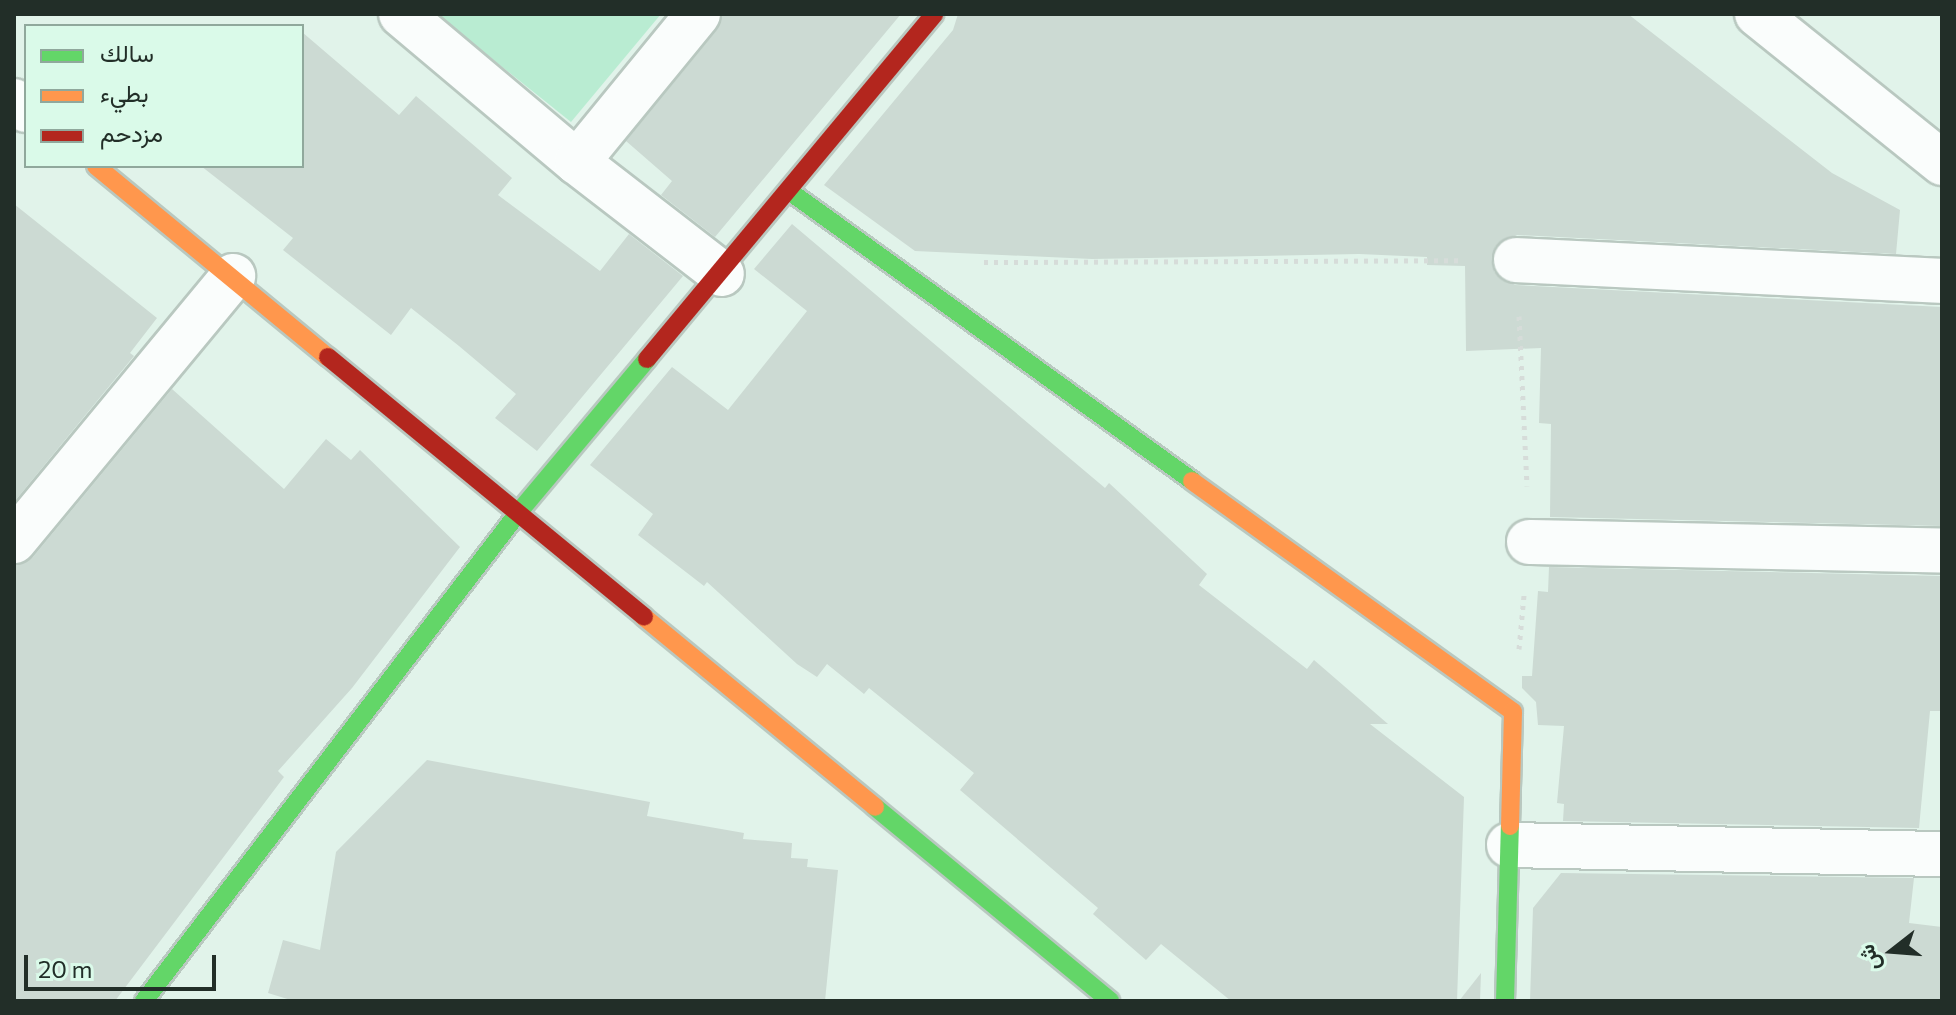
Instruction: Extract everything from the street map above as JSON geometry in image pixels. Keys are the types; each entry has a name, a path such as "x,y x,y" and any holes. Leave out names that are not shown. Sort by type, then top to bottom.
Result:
{"street":[{"path":"401,14 577,162 722,274"},
{"path":"577,162 698,14"},
{"path":"144,1001 518,513 722,274 934,14"},
{"path":"1757,14 1942,163"},
{"path":"98,168 1110,1001"},
{"path":"789,191 1513,712 1505,1001"},
{"path":"1516,260 1942,281"},
{"path":"14,541 233,276"},
{"path":"1529,542 1942,551"},
{"path":"1509,845 1942,854"}],"path":[{"path":"982,262 1516,260"}],"green space":[{"path":"436,14 661,14 571,122"}],"building":[{"path":"722,14 901,14 715,237 661,195 672,181 626,141 717,30"},
{"path":"958,14 1628,14 1832,173 1900,210 1896,254 1517,235 1495,247 1494,272 1515,285 1942,307 1942,526 1550,517 1551,424 1539,423 1541,348 1466,351 1465,266 1427,265 1427,257 1359,254 1092,259 915,251 824,185 953,30"},
{"path":"304,34 399,115 416,96 512,178 498,195 600,271 629,234 683,276 537,451 495,418 516,394 411,308 391,335 283,250 293,238 204,168 304,168"},
{"path":"14,204 157,318 130,353 134,356 14,502"},
{"path":"792,224 1105,488 1109,483 1207,574 1199,585 1307,669 1314,660 1388,724 1370,724 1464,797 1457,1001 1231,1001 1161,944 1146,960 1093,914 1098,908 960,790 974,773 869,688 864,694 827,664 817,677 797,664 707,582 704,586 638,535 653,514 590,465 672,367 728,410 807,311 754,269"},
{"path":"172,389 284,489 326,439 351,460 360,450 460,547 352,688 278,771 284,777 115,1001 14,1001 14,565 33,557"},
{"path":"1549,567 1942,576 1942,711 1930,711 1919,828 1563,821 1564,804 1557,803 1564,726 1538,725 1536,702 1522,688 1522,676 1532,676 1538,591 1548,592"},
{"path":"427,760 650,802 647,816 744,833 743,839 792,843 791,858 808,859 807,867 838,870 825,1001 294,1001 268,993 283,940 320,950 336,852"},
{"path":"1561,873 1914,878 1909,923 1942,927 1942,1001 1530,1001 1533,908"},
{"path":"1481,973 1480,1001 1459,1001"}],"traffic: fast":[{"path":"789,191 1192,481"},
{"path":"144,1001 518,513 647,359"},
{"path":"875,807 1110,1001"},
{"path":"1505,1001 1510,826"}],"traffic: slow":[{"path":"98,168 328,357"},
{"path":"1192,481 1513,712 1510,826"},
{"path":"644,617 875,807"}],"traffic: jam":[{"path":"647,359 934,14"},
{"path":"328,357 644,617"}]}
